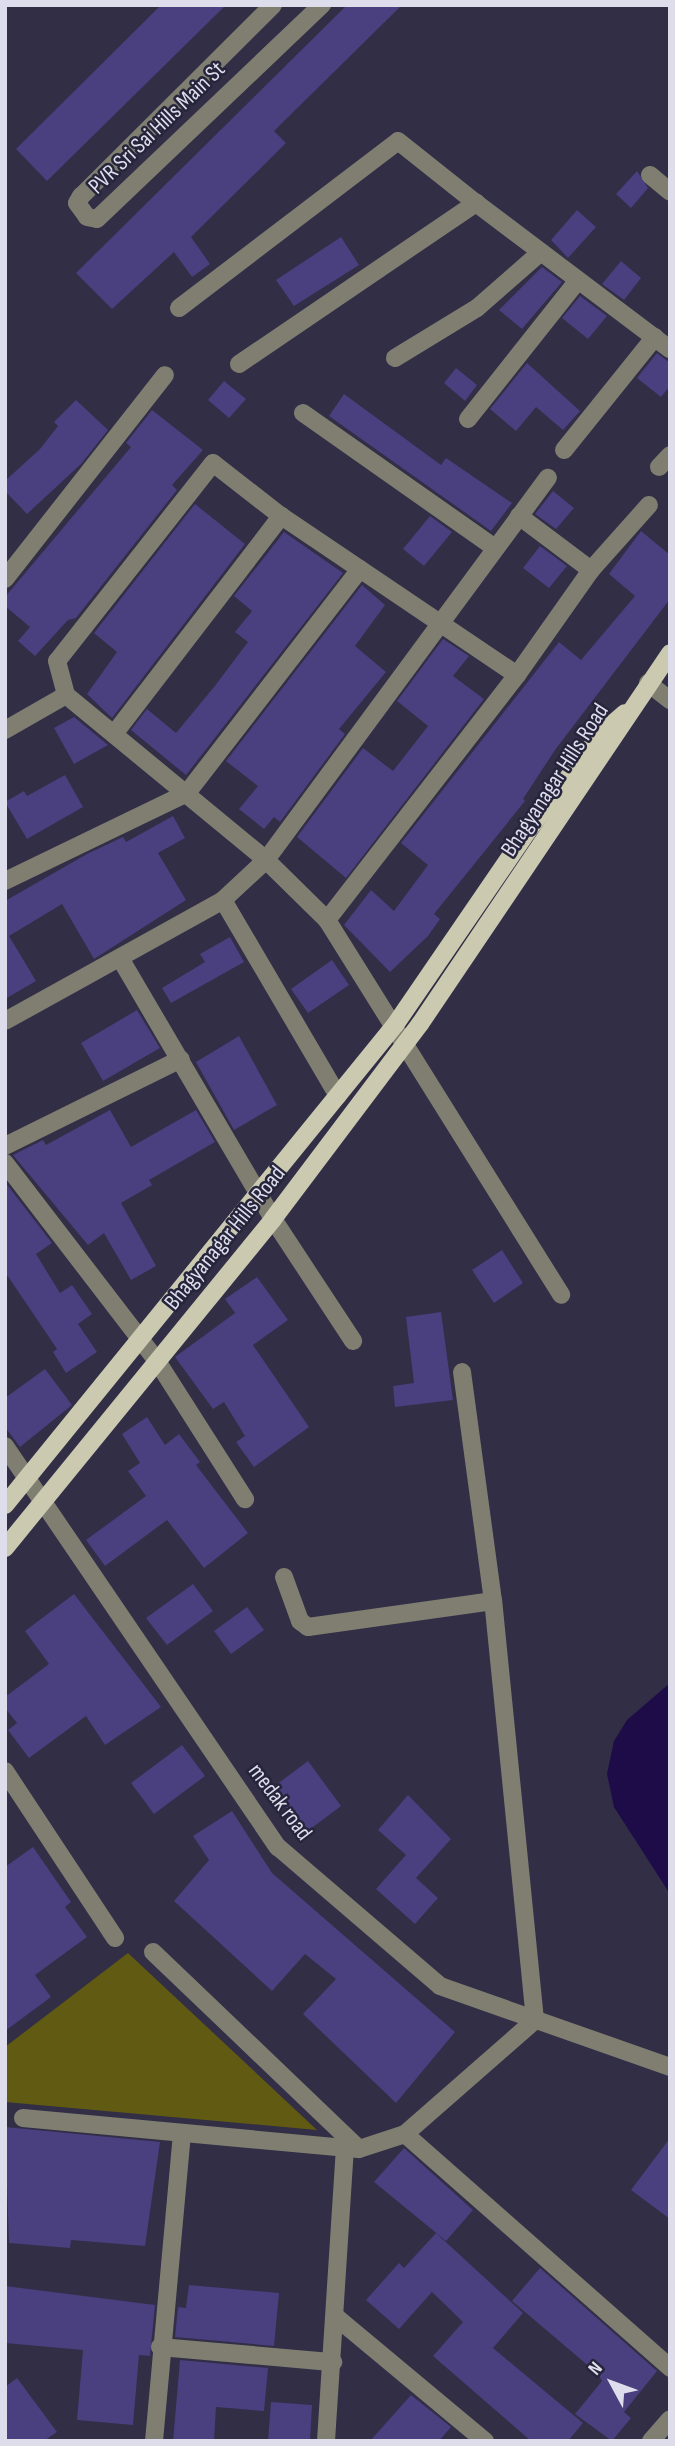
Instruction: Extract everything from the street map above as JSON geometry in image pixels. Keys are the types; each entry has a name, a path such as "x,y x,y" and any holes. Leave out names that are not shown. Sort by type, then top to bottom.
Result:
{"main road":[{"path":"630,709 670,654"},
{"name":"Bhagyanagar Hills Road","path":"5,1505 395,1025 527,832 602,733 630,709"},
{"name":"Bhagyanagar Hills Road","path":"5,1548 273,1219 406,1042 616,740 630,709"}],"street":[{"name":"PVR Sri Sai Hills Main St","path":"274,5 81,196 77,204 87,217 97,219 322,5"},
{"path":"179,308 398,141 670,349"},
{"path":"650,175 670,192"},
{"path":"239,364 476,203"},
{"path":"395,358 477,308 541,252"},
{"path":"468,419 578,280"},
{"path":"564,450 655,337"},
{"path":"5,577 165,375"},
{"path":"303,413 495,548"},
{"path":"517,674 281,516 213,463 57,661 66,695 266,860 327,920 406,1042 561,1295"},
{"path":"5,1021 223,900 266,860 438,622 548,478"},
{"path":"327,920 517,674 591,570 649,505"},
{"path":"114,734 281,516"},
{"path":"519,516 591,570"},
{"path":"5,881 187,793 360,569"},
{"path":"648,683 670,700"},
{"path":"5,730 66,695"},
{"path":"223,900 338,1096"},
{"path":"120,958 273,1219 353,1341"},
{"path":"5,1146 181,1059"},
{"path":"5,1163 157,1361 245,1499"},
{"path":"23,2118 352,2148 405,2134 535,2020 493,1601 462,1372"},
{"name":"medak road","path":"5,1446 278,1847 440,1986 670,2067"},
{"path":"284,1577 300,1621 308,1627 493,1601"},
{"path":"5,1771 114,1938"},
{"path":"153,1952 352,2148"},
{"path":"154,2441 160,2347 182,2133"},
{"path":"405,2134 670,2368"},
{"path":"327,2441 352,2148"},
{"path":"336,2317 485,2441"},
{"path":"160,2347 333,2362"},
{"path":"651,2441 670,2419"}],"shaded area":[{"path":"670,1683 670,1894 614,1807 607,1774 614,1741 627,1720"},
{"path":"128,1953 317,2130 5,2102 5,2047"}],"building":[{"path":"161,5 226,5 47,181 16,149"},
{"path":"347,5 402,5 274,131 286,143 191,237 210,264 192,277 174,252 112,309 76,273"},
{"path":"637,171 648,188 631,208 616,194"},
{"path":"577,210 596,227 568,258 551,240"},
{"path":"341,237 359,265 294,306 276,280"},
{"path":"621,261 641,278 624,300 602,284"},
{"path":"542,267 562,282 522,329 499,310"},
{"path":"580,296 607,316 588,339 562,318"},
{"path":"657,353 670,363 670,386 661,397 637,378"},
{"path":"527,363 580,411 563,430 536,407 516,431 490,409"},
{"path":"456,368 477,385 465,401 444,383"},
{"path":"224,381 246,399 229,418 208,400"},
{"path":"344,394 441,465 446,458 512,503 491,531 329,416"},
{"path":"76,400 108,430 81,464 27,514 5,491 5,481 40,449 58,426 54,422"},
{"path":"152,410 203,450 172,485 177,490 76,618 68,620 35,656 18,641 30,627 5,606 5,597 131,447 126,443"},
{"path":"553,491 574,508 556,529 535,514"},
{"path":"195,504 245,544 112,718 87,694 117,652 94,633"},
{"path":"430,516 452,532 424,566 403,549"},
{"path":"641,531 670,555 670,599 555,750 523,799 525,801 434,914 440,919 428,936 390,972 344,925 371,890 394,911 428,865 401,843 559,642 581,660 635,596 609,574"},
{"path":"284,532 343,573 186,775 131,730 147,709 176,733 214,687 248,642 235,632 252,611 234,596"},
{"path":"540,546 567,566 549,588 523,568"},
{"path":"362,585 385,605 355,646 386,672 339,729 345,734 280,822 274,817 264,829 239,809 258,786 226,761"},
{"path":"443,639 469,656 453,676 484,699 346,878 297,837 363,748 393,771 428,726 397,701"},
{"path":"74,717 108,745 74,764 54,728"},
{"path":"65,775 83,807 27,839 5,802 24,791 27,796"},
{"path":"173,816 185,838 158,853 186,900 94,959 62,904 9,936 36,981 5,999 5,901 87,854 123,837 126,842"},
{"path":"230,937 244,962 171,1003 162,988 205,962 200,954"},
{"path":"332,960 349,985 308,1013 291,989"},
{"path":"137,1010 160,1048 103,1081 81,1043"},
{"path":"239,1036 277,1105 234,1130 196,1062"},
{"path":"110,1110 131,1147 196,1110 215,1142 149,1180 152,1185 121,1203 156,1266 131,1280 104,1233 88,1245 13,1155 43,1140 46,1145"},
{"path":"5,1182 52,1243 36,1254 60,1293 72,1285 92,1314 78,1324 97,1352 66,1373 53,1352 57,1349 5,1272"},
{"path":"502,1250 523,1283 494,1303 472,1270"},
{"path":"257,1277 288,1320 253,1345 309,1427 254,1467 236,1442 245,1436 224,1402 213,1409 175,1357 235,1313 225,1299"},
{"path":"441,1312 453,1400 395,1407 393,1386 414,1383 406,1317"},
{"path":"45,1369 72,1405 20,1447 5,1427 5,1398"},
{"path":"147,1417 165,1445 179,1434 200,1462 196,1465 248,1533 204,1568 167,1520 105,1566 86,1540 146,1496 128,1471 140,1463 122,1434"},
{"path":"193,1584 213,1611 167,1645 146,1618"},
{"path":"74,1594 161,1707 105,1745 86,1716 29,1758 8,1730 17,1723 5,1708 5,1697 49,1664 25,1631"},
{"path":"247,1607 264,1630 231,1654 214,1631"},
{"path":"182,1745 205,1776 154,1814 131,1783"},
{"path":"308,1761 341,1806 305,1833 272,1788"},
{"path":"408,1795 451,1839 416,1878 438,1898 415,1924 376,1889 406,1855 378,1830"},
{"path":"232,1811 272,1873 455,2032 396,2103 303,2014 336,1979 305,1954 272,1991 174,1901 209,1860 193,1836"},
{"path":"33,1847 71,1902 65,1907 87,1937 35,1975 51,1997 5,2031 5,1867"},
{"path":"5,2127 160,2142 145,2246 71,2240 70,2248 9,2243"},
{"path":"670,2138 670,2219 631,2190"},
{"path":"404,2148 473,2210 446,2241 374,2182"},
{"path":"436,2233 523,2313 493,2348 583,2423 568,2441 531,2441 433,2356 463,2322 432,2292 399,2329 366,2300 399,2263 404,2268"},
{"path":"540,2268 657,2371 624,2412 631,2418 612,2441 575,2414 602,2381 598,2374 512,2301"},
{"path":"189,2285 279,2293 274,2346 175,2337 178,2307 186,2308"},
{"path":"5,2286 155,2305 150,2356 139,2355 133,2425 77,2420 83,2350 5,2343"},
{"path":"180,2360 268,2368 264,2411 216,2407 214,2441 173,2441"},
{"path":"17,2378 57,2432 44,2441 5,2441 5,2387"},
{"path":"411,2395 451,2427 439,2441 370,2441"},
{"path":"271,2402 312,2405 310,2441 268,2441"}]}
